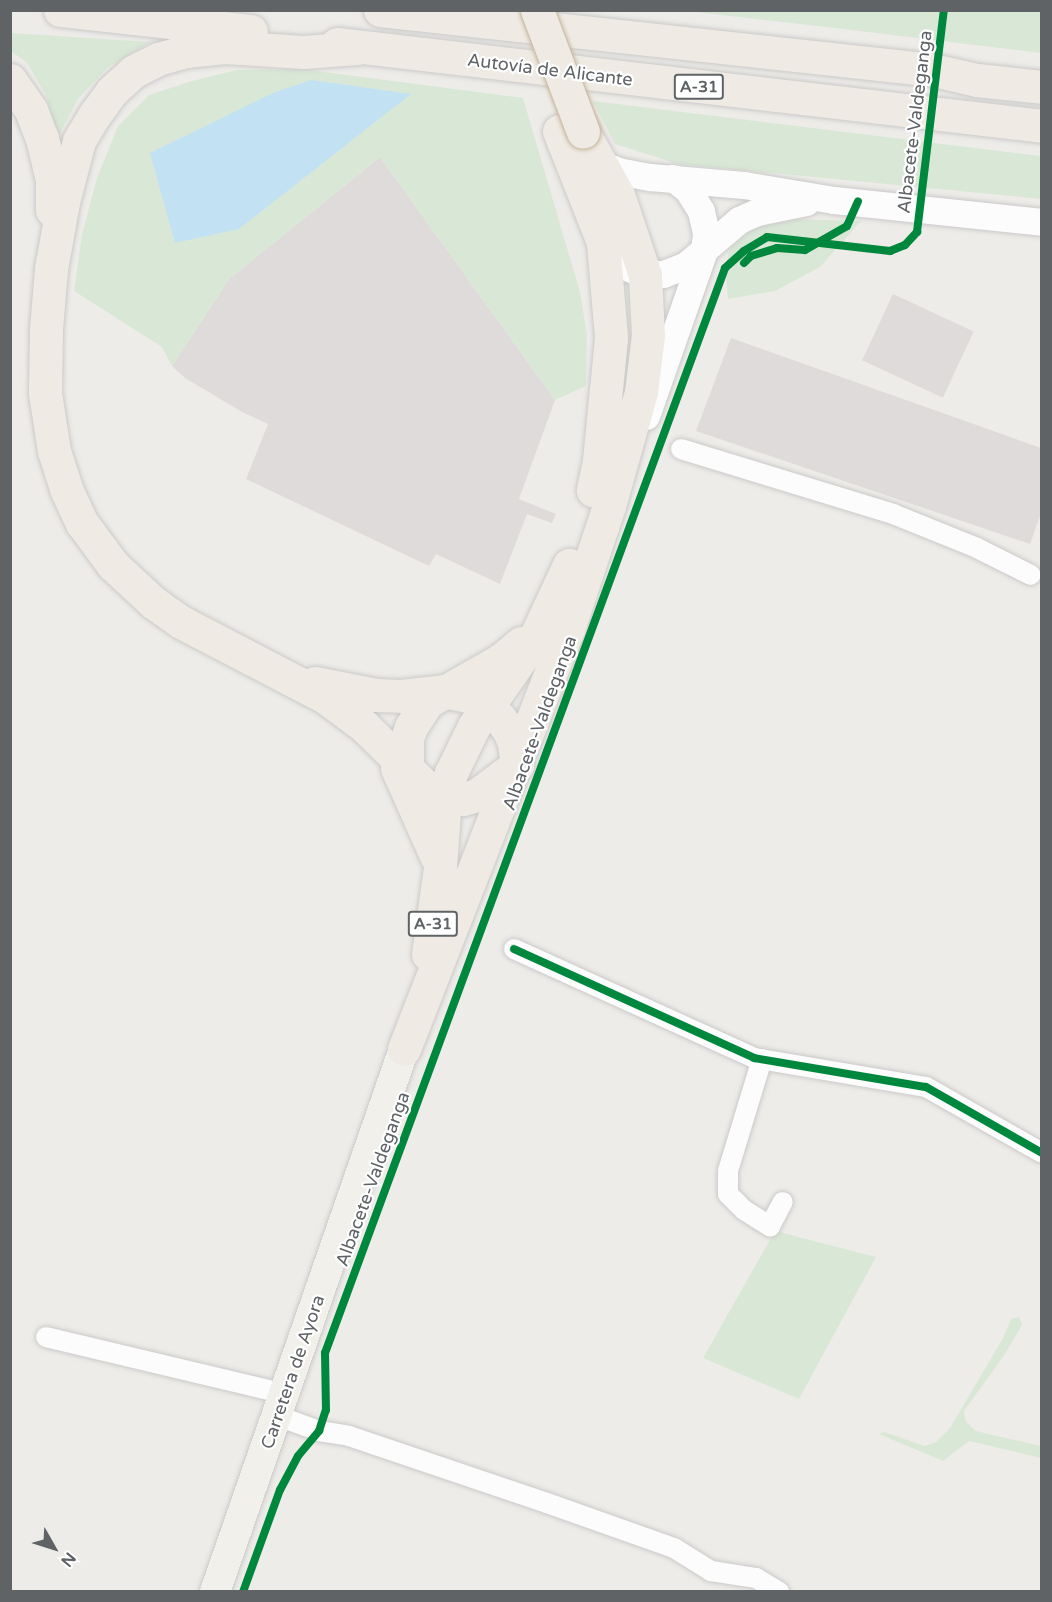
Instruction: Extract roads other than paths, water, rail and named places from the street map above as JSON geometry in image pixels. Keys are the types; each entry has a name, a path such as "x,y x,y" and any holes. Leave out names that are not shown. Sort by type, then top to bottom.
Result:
{"highway":[{"name":"Autovía de Alicante","path":"60,10 301,36 357,48 1041,126"},
{"name":"A-31","path":"380,10 933,70 977,80 1041,87"},
{"path":"10,80 35,119 52,180 51,269 46,329 45,393 54,451 66,489 82,523 113,565 154,603 181,622 288,676 341,708 382,743 426,786 445,798 463,799 477,795 517,765 567,632 609,506 641,392 647,359 645,275 618,195 601,165 571,132 515,10"},
{"path":"488,706 525,655 547,616 582,529 599,461 611,339 603,242 537,10"},
{"path":"51,269 63,202 79,141 112,91 133,72 158,59 186,51 225,47 303,52 357,48"},
{"path":"933,70 976,63 1041,69"},
{"path":"407,766 407,739 411,727 427,702 502,659 547,616"},
{"path":"288,676 376,695 401,696 444,691 476,698 488,706 509,731 514,743 517,765"},
{"name":"A-31","path":"404,1049 429,947 440,867 445,798 461,747 488,706"},
{"path":"382,743 412,798 440,867"},
{"name":"A-31","path":"404,1049 517,765"}],"main road":[{"name":"Carretera de Ayora","path":"215,1592 282,1405 404,1049"}],"street":[{"path":"601,165 618,171 662,178 744,185 834,200 1041,222"},
{"path":"609,506 657,387 704,250 706,233 701,211 687,189 662,178 629,185 618,195 606,214 603,242 620,262 645,275 673,271 704,250 727,228 757,212 791,204 834,200"},
{"path":"681,449 893,514 977,548 1031,575"},
{"path":"514,949 762,1059 926,1087 1041,1153"},
{"path":"762,1059 728,1171 728,1194 744,1210 770,1226 783,1202"},
{"path":"46,1337 282,1405 319,1431 349,1436 547,1503 674,1548 711,1571 744,1575 779,1592"}],"water":[{"path":"311,80 411,94 239,229 175,243 150,153 273,93"}]}
